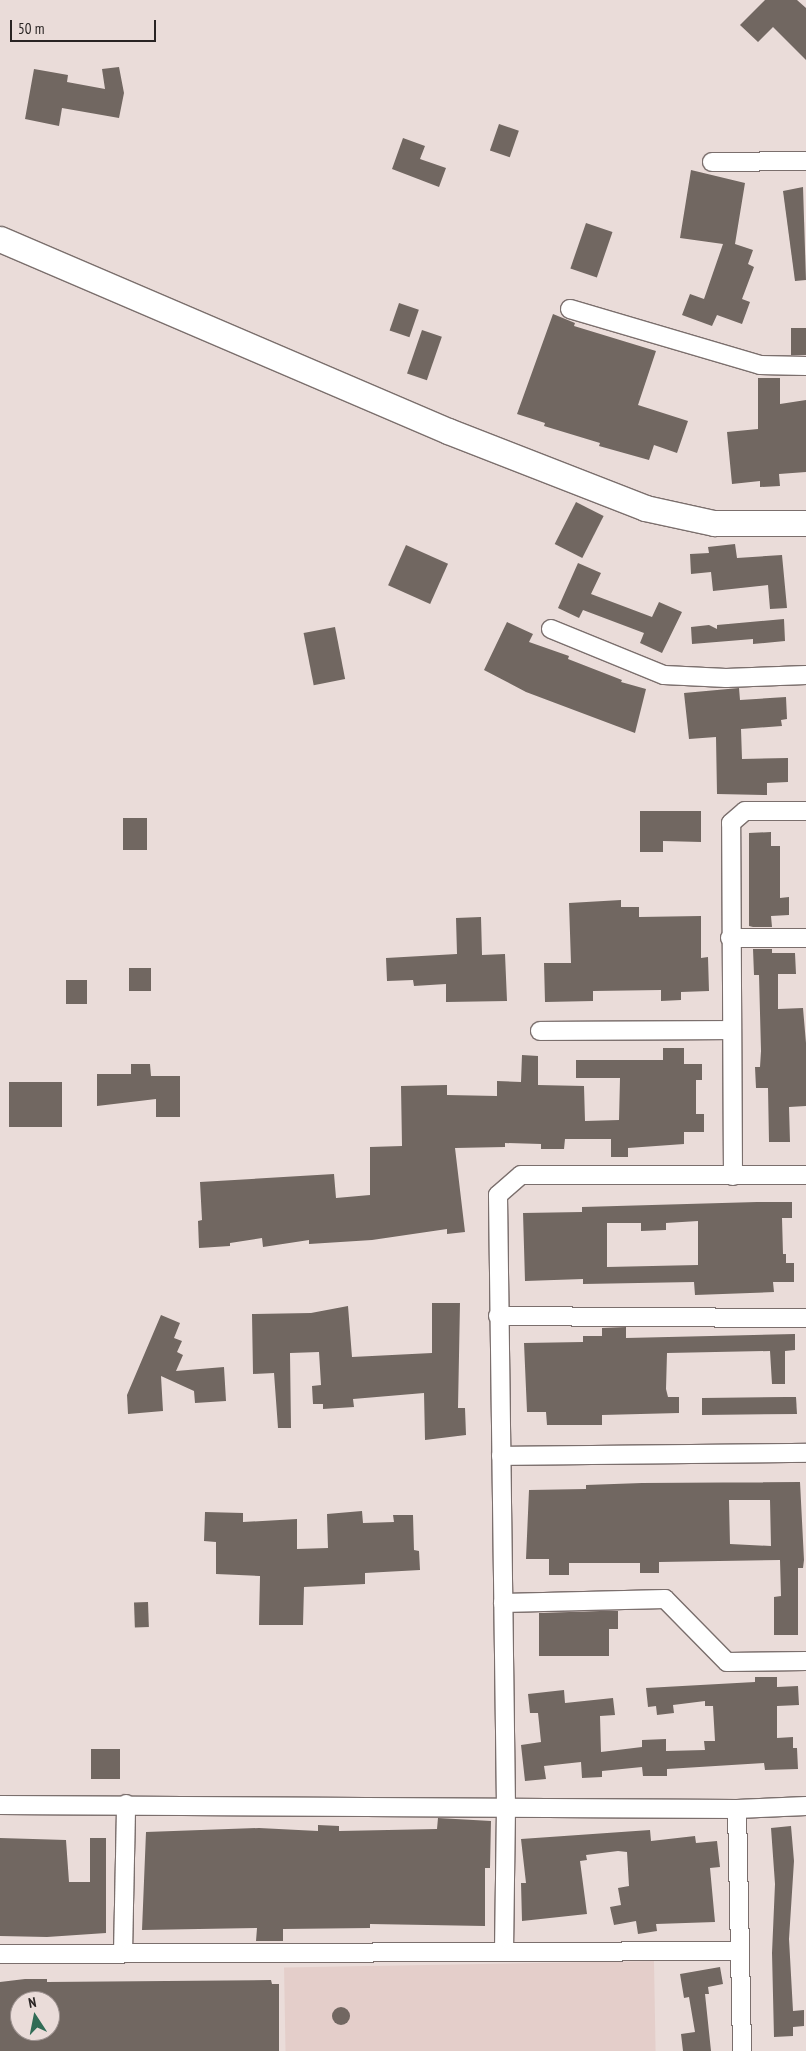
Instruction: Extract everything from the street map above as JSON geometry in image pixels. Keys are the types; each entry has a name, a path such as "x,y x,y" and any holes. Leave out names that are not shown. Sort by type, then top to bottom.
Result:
{"street":[{"path":"712,162 806,161"},
{"path":"0,239 439,427 645,508 714,523 806,523"},
{"path":"570,309 760,365 806,366"},
{"path":"551,629 664,675 726,678 806,675"},
{"path":"733,1176 730,1030 731,823 734,818 745,811 806,811"},
{"path":"730,938 806,938"},
{"path":"540,1031 730,1030"},
{"path":"504,1951 506,1807 498,1316 498,1195 521,1175 806,1175"},
{"path":"498,1316 806,1318"},
{"path":"501,1456 806,1453"},
{"path":"502,1603 665,1599 727,1662 806,1661"},
{"path":"124,1952 126,1804"},
{"path":"0,1805 126,1804 738,1809 806,1806"},
{"path":"738,1809 742,2051"},
{"path":"0,1954 740,1951"}],"shaded area":[{"path":"654,1961 656,2051 286,2051 284,1967"}],"building":[{"path":"765,0 797,0 806,8 806,60 773,27 758,42 740,25"},
{"path":"119,67 124,93 119,118 62,108 59,126 25,119 34,69 68,75 67,82 105,89 102,69"},
{"path":"499,124 519,131 510,157 490,150"},
{"path":"403,138 425,146 420,159 446,168 439,187 392,169"},
{"path":"691,170 745,183 735,244 753,250 748,264 754,267 742,299 750,302 742,324 717,315 712,326 682,315 690,294 704,299 723,244 680,238"},
{"path":"803,187 806,280 795,281 783,191"},
{"path":"586,223 612,232 597,278 570,268"},
{"path":"399,303 419,310 409,337 390,330"},
{"path":"553,314 575,323 574,326 656,351 638,405 688,421 677,453 654,445 649,460 599,446 600,443 544,426 545,423 517,414"},
{"path":"791,328 806,328 806,355 791,355"},
{"path":"422,330 442,337 427,380 407,373"},
{"path":"758,378 780,378 780,404 806,400 806,472 779,474 780,486 760,487 760,481 732,484 727,432 758,429"},
{"path":"576,502 604,516 582,558 555,544"},
{"path":"735,544 737,558 782,555 787,608 770,609 768,585 713,591 711,572 691,574 690,554 709,553 708,547"},
{"path":"406,545 448,564 430,604 388,585"},
{"path":"578,563 601,573 591,594 652,617 659,602 682,612 662,653 640,643 644,633 583,610 579,618 558,608"},
{"path":"784,619 785,641 753,644 753,639 692,644 691,627 709,625 717,629 717,625"},
{"path":"507,622 533,634 529,642 569,656 568,659 622,680 621,682 646,689 635,733 526,692 484,670"},
{"path":"335,627 345,679 314,685 304,633"},
{"path":"739,688 740,700 786,697 787,719 781,720 782,726 741,729 742,759 788,758 788,782 767,783 767,795 717,794 716,737 689,739 684,693"},
{"path":"640,811 701,811 701,842 663,841 663,852 640,852"},
{"path":"123,818 147,818 147,850 123,850"},
{"path":"771,832 771,846 780,846 780,898 789,897 789,915 771,916 772,927 753,927 749,926 749,833"},
{"path":"621,900 621,907 639,907 639,917 701,916 701,958 708,957 709,991 681,992 681,1000 661,1001 661,990 593,991 593,1001 545,1002 544,963 571,963 569,903"},
{"path":"481,917 482,955 505,954 507,1001 446,1002 446,984 414,986 413,980 387,981 386,958 457,954 456,918"},
{"path":"753,949 772,949 772,953 795,953 796,974 778,974 778,1009 803,1008 806,1043 806,1106 789,1107 790,1142 769,1142 768,1088 756,1088 755,1067 760,1067 761,1051 759,975 754,975"},
{"path":"129,968 151,968 151,991 129,991"},
{"path":"66,980 87,980 87,1004 66,1004"},
{"path":"663,1048 684,1048 684,1064 702,1064 702,1080 696,1080 696,1114 704,1114 704,1132 684,1132 684,1144 628,1148 628,1157 611,1157 611,1139 565,1139 564,1149 541,1149 541,1144 505,1143 505,1147 455,1148 465,1232 447,1234 447,1229 372,1240 309,1244 309,1240 263,1247 262,1238 230,1243 230,1246 199,1248 198,1221 202,1220 200,1182 334,1174 336,1198 370,1195 370,1147 402,1146 401,1086 447,1085 447,1095 497,1096 497,1081 521,1082 522,1055 538,1056 538,1085 584,1086 585,1121 619,1120 620,1078 576,1078 576,1060 663,1060"},
{"path":"131,1064 150,1064 151,1076 180,1076 180,1117 156,1117 156,1099 97,1106 97,1074 131,1074"},
{"path":"9,1082 62,1082 62,1127 9,1127"},
{"path":"792,1202 792,1218 782,1218 783,1254 786,1254 786,1263 794,1263 794,1282 773,1282 774,1292 695,1295 694,1282 583,1284 583,1279 525,1281 523,1213 582,1212 582,1207","holes":["698,1221 698,1265 607,1267 607,1223 641,1223 641,1231 666,1230 666,1223"]},
{"path":"432,1303 460,1303 458,1408 465,1408 466,1435 425,1440 424,1393 353,1399 354,1407 323,1409 323,1404 313,1404 312,1386 321,1385 319,1352 290,1353 291,1428 278,1428 274,1373 253,1374 252,1314 311,1313 348,1306 352,1357 432,1353"},
{"path":"161,1315 180,1323 174,1338 182,1341 177,1352 183,1355 176,1371 224,1367 226,1401 195,1403 194,1391 161,1376 163,1411 128,1414 127,1395"},
{"path":"626,1327 626,1338 795,1334 795,1350 785,1351 785,1384 772,1384 770,1351 667,1353 666,1389 668,1397 679,1397 679,1413 602,1415 602,1425 547,1425 546,1412 527,1412 524,1343 583,1342 583,1336 602,1336 602,1328"},
{"path":"796,1397 797,1414 702,1415 702,1398"},
{"path":"800,1482 804,1560 803,1568 798,1568 798,1635 774,1635 774,1597 781,1596 780,1560 659,1562 659,1573 640,1573 640,1563 569,1563 569,1575 549,1575 549,1559 526,1559 529,1490 586,1489 586,1485","holes":["729,1500 770,1500 771,1546 730,1544"]},
{"path":"362,1511 363,1523 394,1522 393,1515 413,1515 414,1550 419,1551 420,1570 365,1573 365,1584 304,1587 303,1625 259,1625 260,1576 216,1574 216,1542 204,1541 205,1512 243,1513 243,1522 297,1519 297,1549 328,1548 327,1514"},
{"path":"134,1602 148,1602 149,1627 135,1627"},
{"path":"618,1611 618,1629 609,1629 609,1656 539,1656 539,1613"},
{"path":"755,1677 777,1677 777,1687 798,1686 799,1705 777,1706 777,1738 793,1737 793,1748 797,1748 798,1769 765,1770 764,1763 667,1769 667,1776 643,1776 642,1767 602,1771 602,1777 582,1778 581,1762 544,1766 546,1779 525,1781 521,1745 541,1742 538,1713 530,1713 528,1694 564,1690 565,1703 613,1698 615,1715 600,1716 601,1752 642,1747 642,1740 666,1739 666,1751 705,1750 704,1741 715,1741 713,1706 705,1706 705,1701 673,1705 674,1713 657,1715 656,1706 648,1707 646,1688 755,1682"},
{"path":"91,1749 120,1749 120,1779 91,1779"},
{"path":"438,1818 491,1821 490,1868 485,1868 485,1926 370,1924 370,1928 283,1929 283,1941 256,1941 257,1928 142,1930 146,1832 259,1828 318,1831 318,1825 339,1826 339,1831 437,1829"},
{"path":"791,1826 794,1861 789,1939 793,2011 804,2010 804,2026 793,2027 793,2036 774,2037 772,1953 775,1884 771,1828"},
{"path":"650,1830 651,1841 695,1836 696,1843 717,1841 720,1867 710,1868 715,1922 656,1924 657,1931 638,1934 636,1921 614,1925 610,1907 621,1905 618,1888 629,1886 627,1852 618,1851 586,1855 587,1860 580,1861 587,1914 522,1921 521,1883 526,1883 521,1839"},
{"path":"0,1838 66,1840 69,1882 90,1882 90,1838 106,1838 106,1933 47,1937 0,1936"},
{"path":"720,1967 723,1984 708,1987 709,1994 705,1994 711,2051 683,2051 681,2034 695,2032 689,1997 684,1998 680,1974"},
{"path":"25,1979 47,1979 47,1982 271,1980 272,1984 279,1984 279,2051 0,2051 0,1982"},
{"path":"341,2007 349,2012 350,2016 345,2024 341,2025 333,2020 332,2016 337,2008"}]}
